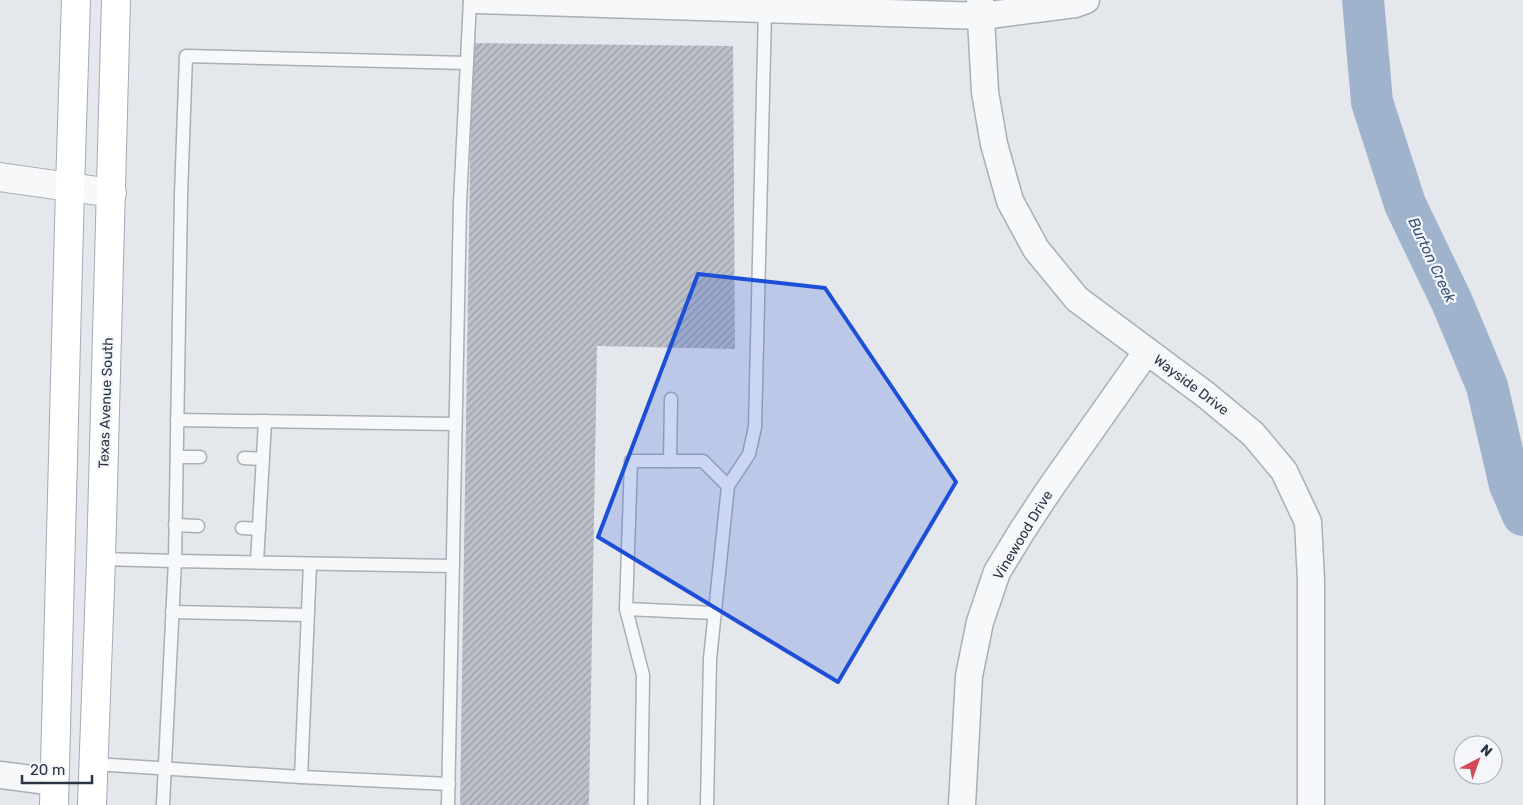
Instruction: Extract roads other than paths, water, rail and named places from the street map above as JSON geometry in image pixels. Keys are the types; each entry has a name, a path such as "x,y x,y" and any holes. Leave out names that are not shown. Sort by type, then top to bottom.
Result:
{"main road":[{"path":"54,794 76,0"},
{"name":"Texas Avenue South","path":"92,805 112,193 116,0"}],"street":[{"path":"477,0 765,9 981,8 1075,4 1086,0"},
{"name":"Wayside Drive","path":"981,8 985,92 994,144 1010,201 1036,249 1077,299 1206,395 1253,434 1284,471 1308,522 1311,580 1311,805"},
{"path":"0,177 112,193"},
{"name":"Vinewood Drive","path":"962,805 969,676 980,622 997,572 1049,490 1147,351"},
{"path":"0,775 54,794"}],"lane":[{"path":"448,805 460,202 470,0"},
{"path":"707,805 710,659 728,486 749,454 755,428 765,9"},
{"path":"163,805 175,561 181,195 186,56 467,63"},
{"path":"670,461 671,399"},
{"path":"177,420 455,424"},
{"path":"257,562 265,422"},
{"path":"177,456 200,457"},
{"path":"244,458 262,459"},
{"path":"642,805 643,675 626,609 631,461 703,461 728,486"},
{"path":"175,525 198,526"},
{"path":"242,528 259,529"},
{"path":"101,560 453,566"},
{"path":"301,776 310,564"},
{"path":"626,609 715,613"},
{"path":"172,612 308,615"},
{"path":"94,764 448,784"}],"waterway":[{"name":"Burton Creek","path":"1363,0 1372,102 1405,204 1452,302 1487,386 1510,485 1523,515"}]}
